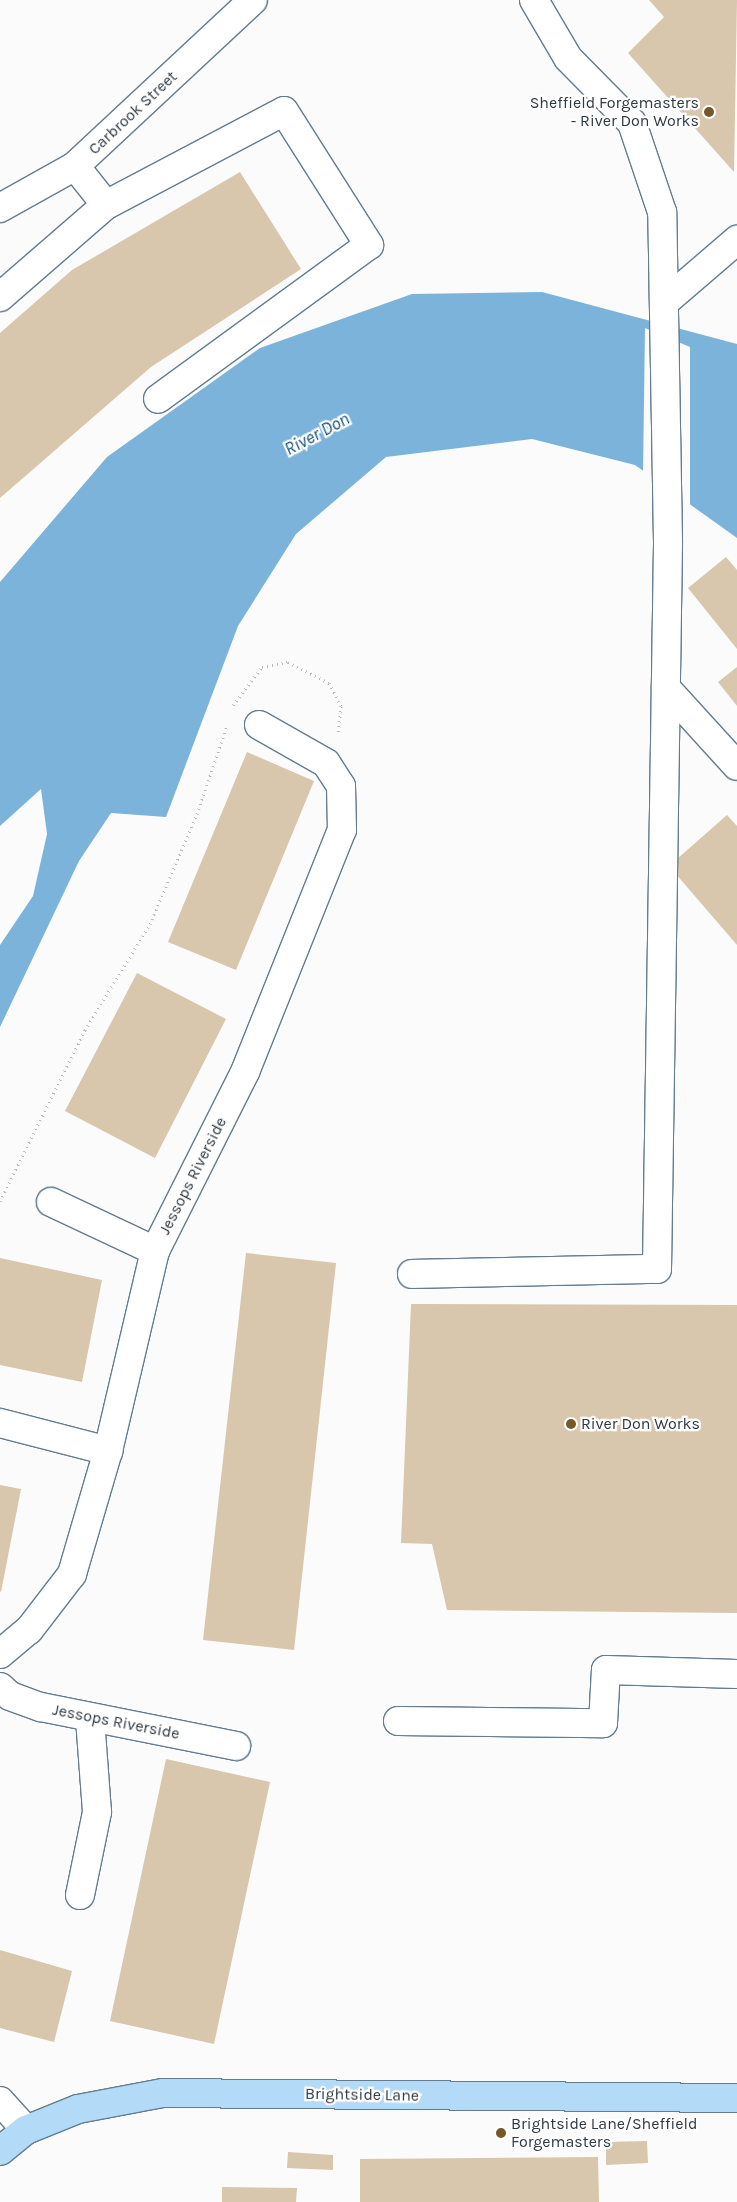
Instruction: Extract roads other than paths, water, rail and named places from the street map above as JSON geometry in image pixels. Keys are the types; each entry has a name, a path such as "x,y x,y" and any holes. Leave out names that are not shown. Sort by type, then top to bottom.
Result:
{"main road":[{"name":"Brightside Lane","path":"0,2151 26,2130 78,2108 163,2093 737,2098"}],"street":[{"name":"Carbrook Street","path":"0,208 75,166 253,0"},
{"path":"412,1274 657,1270 668,541 666,301 662,212 632,123 568,58 534,0"},
{"path":"0,297 106,205 284,111 369,245 158,399"},
{"path":"75,166 106,205"},
{"path":"666,301 737,240"},
{"path":"666,688 737,766"},
{"name":"Jessops Riverside","path":"0,1654 29,1630 72,1574 108,1451 155,1251 245,1072 342,830 341,786 326,762 259,725"},
{"path":"51,1202 155,1251"},
{"path":"0,1423 108,1451"},
{"path":"398,1721 603,1723 606,1670 737,1674"},
{"name":"Jessops Riverside","path":"0,1687 33,1704 90,1718 236,1746"},
{"path":"80,1895 97,1812 90,1718"},
{"path":"0,2101 26,2130"}],"water":[{"name":"River Don","path":"542,292 737,344 737,538 635,465 532,439 386,457 296,534 238,626 166,817 111,813 79,861 0,1027 0,945 33,896 47,834 41,789 0,826 0,582 107,457 260,348 412,294"}],"place":[{"name":"Sheffield Forgemasters - River Don Works","path":"709,112"},
{"name":"River Don Works","path":"571,1424"},
{"name":"Brightside Lane/Sheffield Forgemasters","path":"501,2133"}]}
